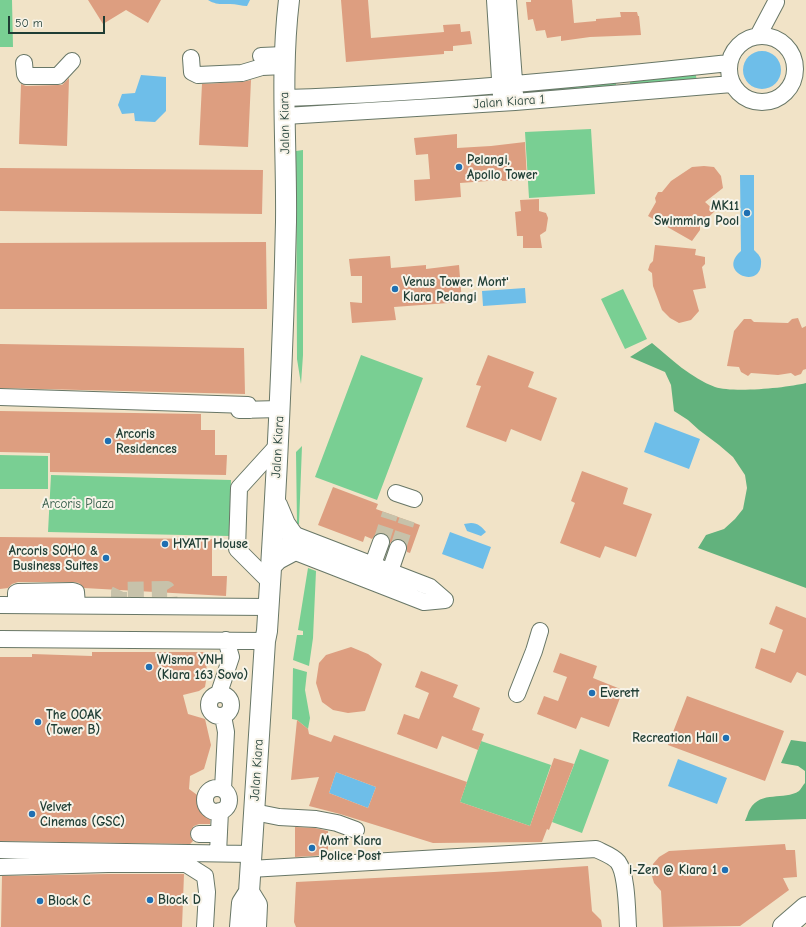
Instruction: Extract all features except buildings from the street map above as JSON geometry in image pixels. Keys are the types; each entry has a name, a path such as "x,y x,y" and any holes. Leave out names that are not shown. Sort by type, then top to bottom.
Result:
{"highway":[{"path":"784,927 806,908"}],"main road":[{"name":"Jalan Kiara","path":"240,927 242,903 249,892 265,641 271,574 283,539 276,503 286,220 284,60 289,0"},
{"name":"Jalan Kiara","path":"249,892 256,904 256,927"}],"street":[{"path":"495,0 507,84"},
{"path":"508,0 508,103"},
{"path":"758,36 776,2"},
{"path":"758,36 770,37 780,41 788,48 801,72 795,77 788,91 776,100 757,102 747,99 738,93 732,84 729,74 729,63 733,53 739,45 748,39 758,36"},
{"path":"261,56 284,60"},
{"path":"191,58 192,72 198,75 242,73 284,60"},
{"path":"24,63 26,76 58,76 72,62"},
{"name":"Jalan Kiara 1","path":"285,107 507,84 624,75 729,63"},
{"name":"Jalan Kiara 1","path":"285,107 508,103 732,84"},
{"path":"0,397 75,403 248,405 250,410"},
{"path":"125,409 280,409"},
{"path":"271,574 237,550 239,488 279,444"},
{"path":"396,493 414,498"},
{"path":"283,539 370,572 390,573 430,587 445,600 424,602 384,587 370,572"},
{"path":"370,572 381,542"},
{"path":"384,587 398,548"},
{"path":"8,605 269,607"},
{"path":"517,694 534,651 540,631"},
{"path":"0,639 265,641"},
{"path":"218,843 220,811 209,808 205,798 206,794 212,789 223,789 226,732 223,716 212,713 209,706 210,699 219,693 231,656 226,640"},
{"path":"254,812 279,817 316,819 337,823 356,830"},
{"path":"198,839 215,834 218,843"},
{"path":"218,843 221,836 236,844 251,857"},
{"path":"0,850 218,843 251,857 596,849 610,855 619,863 624,877 628,927"},
{"path":"0,867 108,864 186,864 205,876 207,892 205,927"}],"green space":[{"path":"0,0 12,0 13,47 0,47"},
{"path":"695,71 697,81 630,86 630,76"},
{"path":"616,78 616,87 531,92 531,84"},
{"path":"591,129 595,194 529,198 525,132"},
{"path":"303,150 303,355 301,384 297,359 296,151"},
{"path":"623,289 647,339 625,349 601,299"},
{"path":"652,343 674,362 698,379 715,387 723,389 746,390 786,387 806,383 806,588 698,548 706,535 724,529 743,509 747,488 745,475 733,457 688,420 674,411 671,385 665,372 630,357"},
{"path":"361,355 423,378 377,500 315,477"},
{"path":"302,446 299,524 297,524 296,452"},
{"path":"0,455 48,456 48,489 0,489"},
{"name":"Arcoris Plaza","path":"51,475 231,480 229,536 48,532"},
{"path":"308,568 316,571 313,638 309,666 293,660 297,635 303,635 303,631 298,630"},
{"path":"293,668 307,672 305,690 310,718 308,729 297,720 292,719"},
{"path":"791,740 806,742 806,819 745,821 750,809 755,803 766,798 793,794 799,791 805,783 805,771 798,766 781,763"},
{"path":"481,741 551,765 530,826 460,802"},
{"path":"580,749 609,760 582,833 552,822"}],"water":[{"path":"208,0 250,0 247,6 219,4"},
{"path":"762,51 772,54 778,60 781,70 778,80 772,86 762,89 752,86 746,80 743,70 746,60 752,54"},
{"path":"141,75 166,77 166,111 155,122 135,121 134,113 122,114 118,105 122,94 135,93"},
{"name":"MK11 Swimming Pool","path":"740,175 754,175 754,250 761,259 759,272 754,276 748,277 741,275 733,266 735,259 741,251"},
{"path":"525,288 526,303 483,306 482,291"},
{"path":"655,422 700,439 689,469 644,452"},
{"path":"471,523 480,526 486,532 481,536 467,531 464,524"},
{"path":"450,532 491,547 483,569 442,554"},
{"path":"678,759 727,778 717,804 668,786"},
{"path":"336,772 376,787 368,808 329,793"}],"tunnel":[{"path":"381,542 390,514"},
{"path":"398,548 407,520"},
{"path":"119,606 120,590 167,589 169,592 170,606"}],"place":[{"name":"Pelangi, Apollo Tower","path":"459,167"},
{"name":"MK11 Swimming Pool","path":"747,213"},
{"name":"Venus Tower, Mont' Kiara Pelangi","path":"395,289"},
{"name":"Arcoris Residences","path":"108,441"},
{"name":"HYATT House","path":"165,544"},
{"name":"Arcoris SOHO & Business Suites","path":"106,558"},
{"name":"Wisma YNH (Kiara 163 Sovo)","path":"149,667"},
{"name":"Everett","path":"592,693"},
{"name":"The OOAK (Tower B)","path":"38,722"},
{"name":"Recreation Hall","path":"726,738"},
{"name":"Velvet Cinemas (GSC)","path":"32,814"},
{"name":"Mont Kiara Police Post","path":"312,848"},
{"name":"i-Zen @ Kiara 1","path":"725,870"},
{"name":"Block D","path":"150,900"},
{"name":"Block C","path":"40,901"}]}
